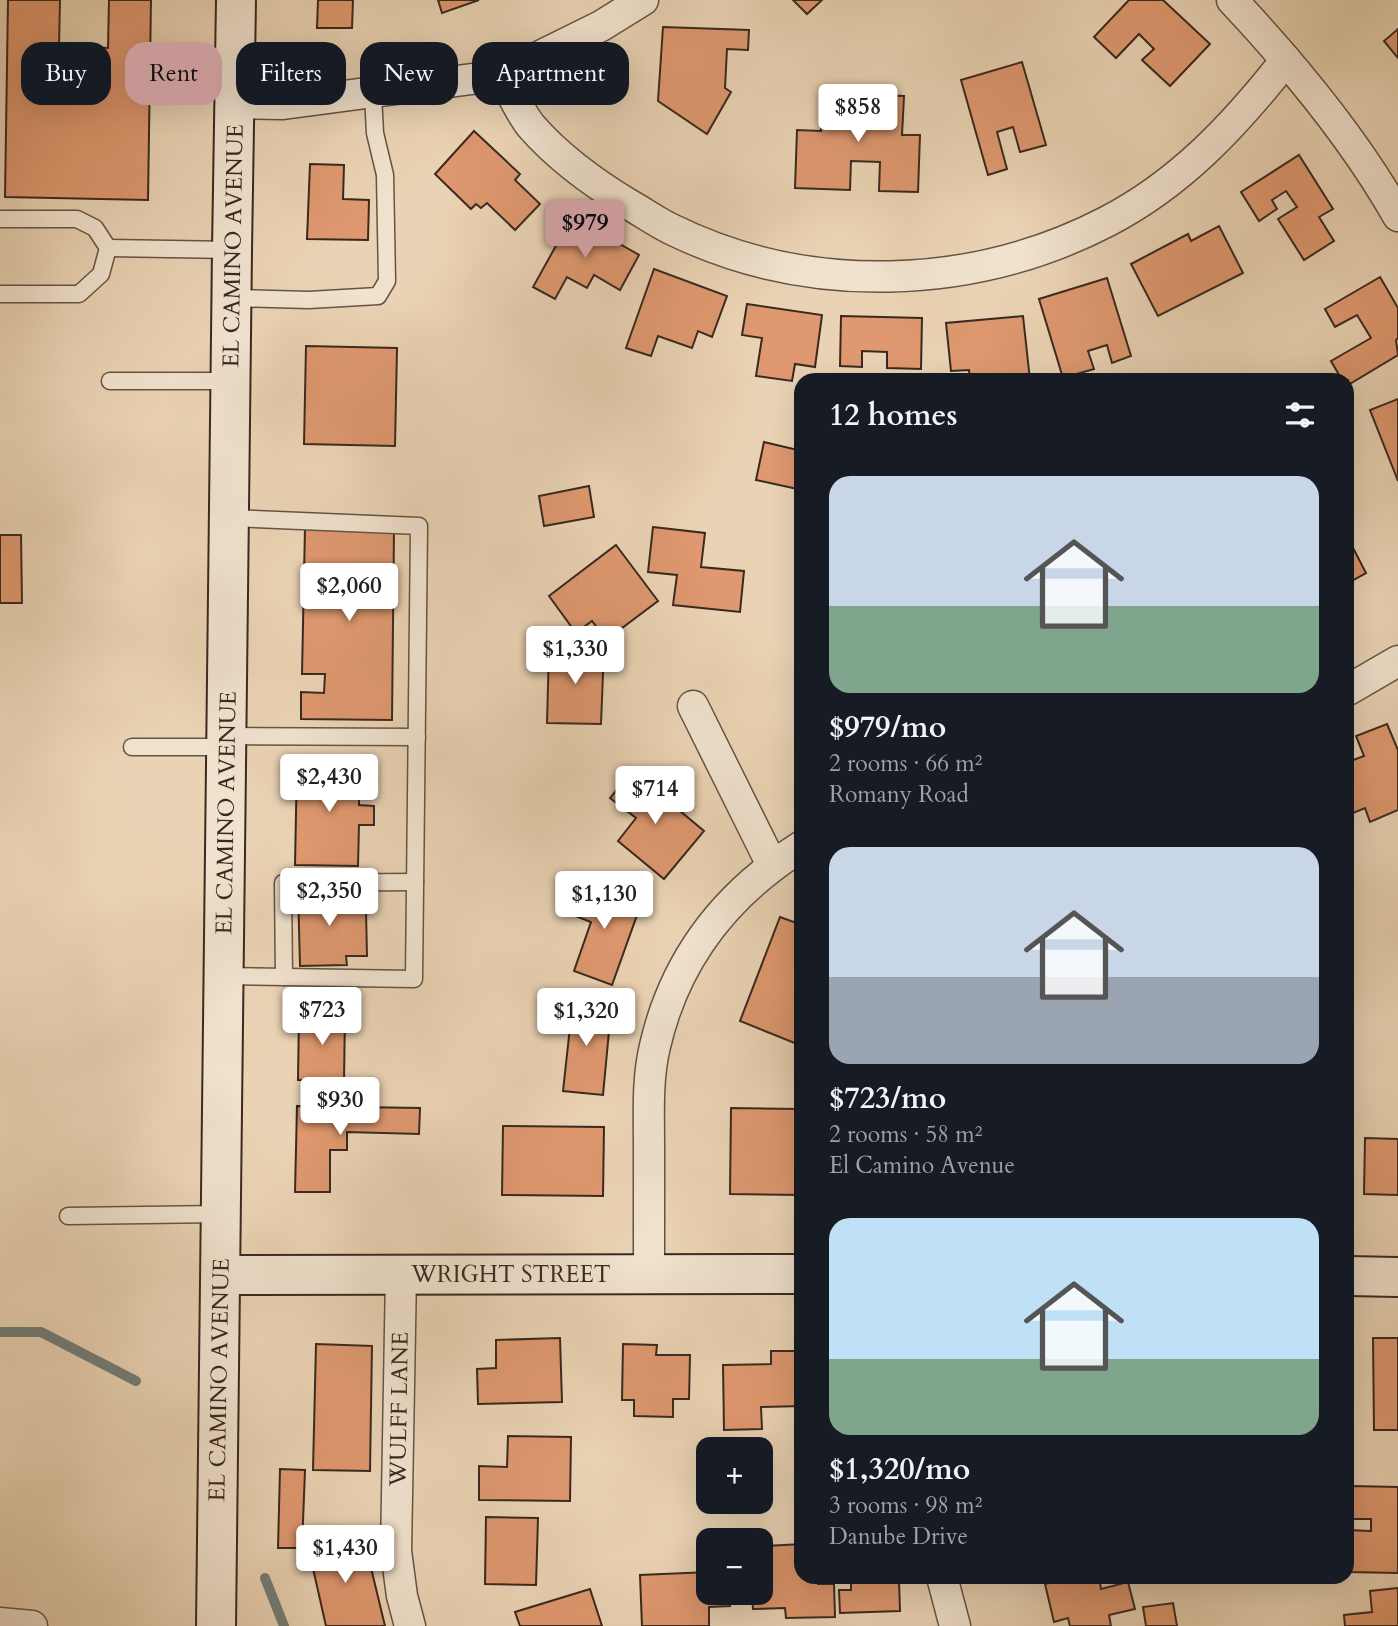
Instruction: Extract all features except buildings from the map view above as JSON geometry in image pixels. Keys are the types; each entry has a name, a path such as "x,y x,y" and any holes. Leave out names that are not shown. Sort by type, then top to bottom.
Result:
{"main road":[{"name":"EL CAMINO AVENUE","path":"216,1626 236,0"},
{"name":"WRIGHT STREET","path":"221,1275 794,1274"},
{"path":"1354,1276 1398,1277"}],"street":[{"path":"569,42 643,0"},
{"path":"1232,0 1286,60 1345,137 1398,216"},
{"path":"519,105 530,124 566,159 606,190 670,229 717,248 790,269 865,277 915,277 990,265 1062,243 1108,221 1151,195 1191,165 1245,112 1286,60"},
{"path":"235,103 283,104 360,95"},
{"path":"1354,686 1398,660"},
{"path":"693,706 772,865"},
{"path":"649,1274 649,1090 654,1047 666,1007 684,967 706,931 734,899 772,865 794,851"},
{"name":"WULFF LANE","path":"401,1274 396,1551 402,1595 410,1626"},
{"path":"944,1584 955,1626"},
{"path":"0,1623 32,1626"}],"lane":[{"path":"232,298 309,300 378,296 387,281 385,175 375,133 374,105"},
{"path":"0,219 77,219 95,228 108,248 101,274 79,294 0,294"},
{"path":"108,248 232,250"},
{"path":"110,381 232,381"},
{"path":"224,976 414,979 419,526 230,517"},
{"path":"132,747 227,741 416,737"},
{"path":"284,977 283,883 415,882"},
{"path":"68,1216 221,1214"}],"waterway":[{"path":"0,1332 41,1332 136,1381"},
{"path":"265,1578 284,1626"}]}
